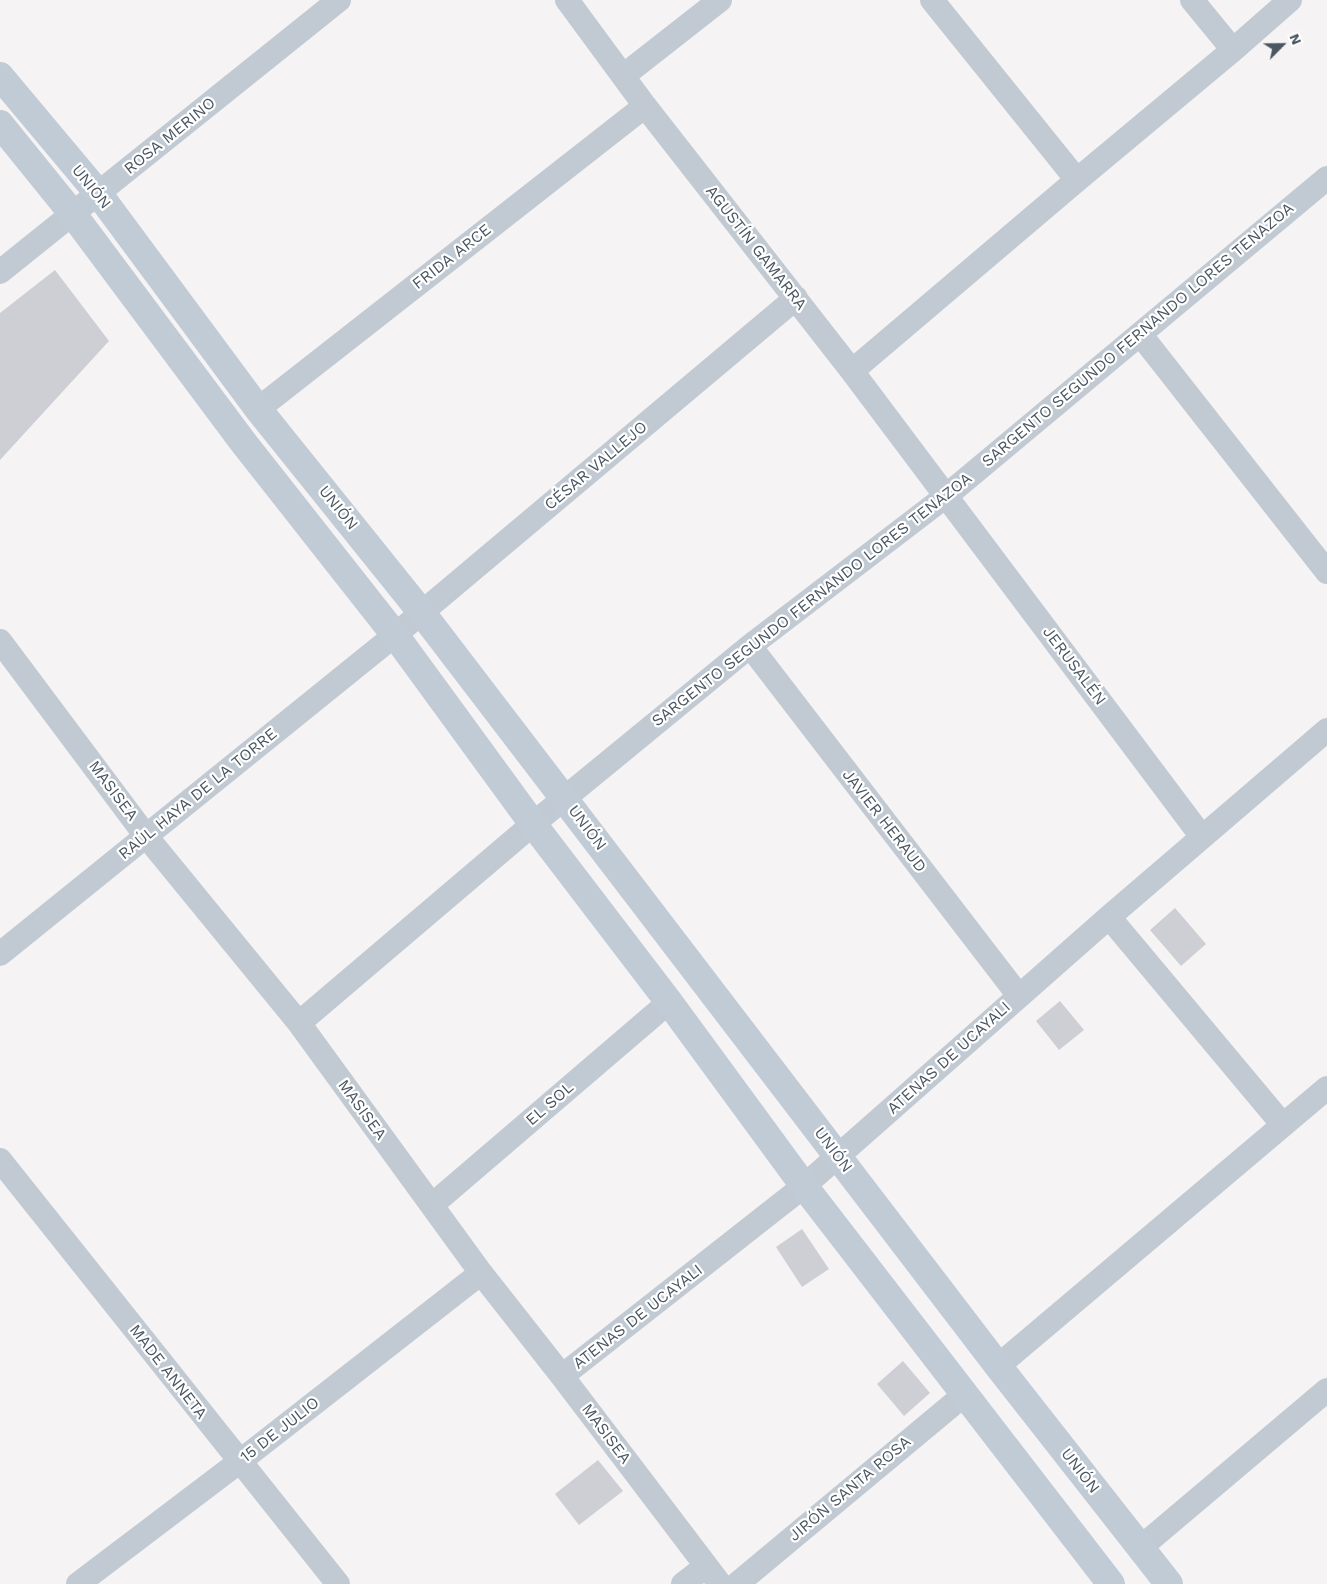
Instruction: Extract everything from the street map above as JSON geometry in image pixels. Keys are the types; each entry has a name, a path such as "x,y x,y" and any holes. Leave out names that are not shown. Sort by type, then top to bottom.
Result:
{"main road":[{"name":"UNIÓN","path":"0,76 98,193 258,409 422,613 998,1366 1169,1584"},
{"name":"UNIÓN","path":"0,124 72,213 243,442 395,635 533,824 669,1002 804,1186 1110,1584"}],"street":[{"name":"ROSA MERINO","path":"0,272 340,0"},
{"name":"AGUSTÍN GAMARRA","path":"567,0 623,76 796,298 946,496"},
{"path":"623,76 720,0"},
{"path":"932,0 1077,180"},
{"path":"1192,0 1234,50"},
{"path":"852,371 1234,50 1290,0"},
{"name":"FRIDA ARCE","path":"258,409 646,106"},
{"name":"SARGENTO SEGUNDO FERNANDO LORES TENAZOA","path":"299,1023 564,798 750,646 946,496 1327,179"},
{"name":"CÉSAR VALLEJO","path":"395,635 796,298"},
{"path":"1140,334 1327,572"},
{"name":"JERUSALÉN","path":"946,496 1202,837"},
{"name":"RAÚL HAYA DE LA TORRE","path":"0,954 395,635"},
{"name":"MASISEA","path":"0,641 146,836 299,1023 481,1273 562,1376 712,1575"},
{"name":"JAVIER HERAUD","path":"750,646 1019,996"},
{"name":"ATENAS DE UCAYALI","path":"562,1376 804,1186 1109,917 1327,730"},
{"path":"1109,917 1283,1125"},
{"name":"EL SOL","path":"432,1205 669,1002"},
{"path":"998,1366 1327,1088"},
{"name":"MADE ANNETA","path":"0,1160 338,1584"},
{"name":"15 DE JULIO","path":"78,1584 239,1462 481,1273"},
{"path":"1140,1548 1327,1390"},
{"name":"JIRÓN SANTA ROSA","path":"737,1584 964,1395"},
{"path":"683,1584 712,1575"}],"building":[{"path":"55,270 109,341 0,460 0,313"},
{"path":"1175,908 1206,944 1181,966 1150,930"},
{"path":"1060,1001 1084,1030 1059,1050 1036,1021"},
{"path":"802,1229 829,1269 802,1287 776,1247"},
{"path":"903,1361 930,1393 904,1416 877,1384"},
{"path":"598,1460 623,1491 579,1525 555,1494"}]}
